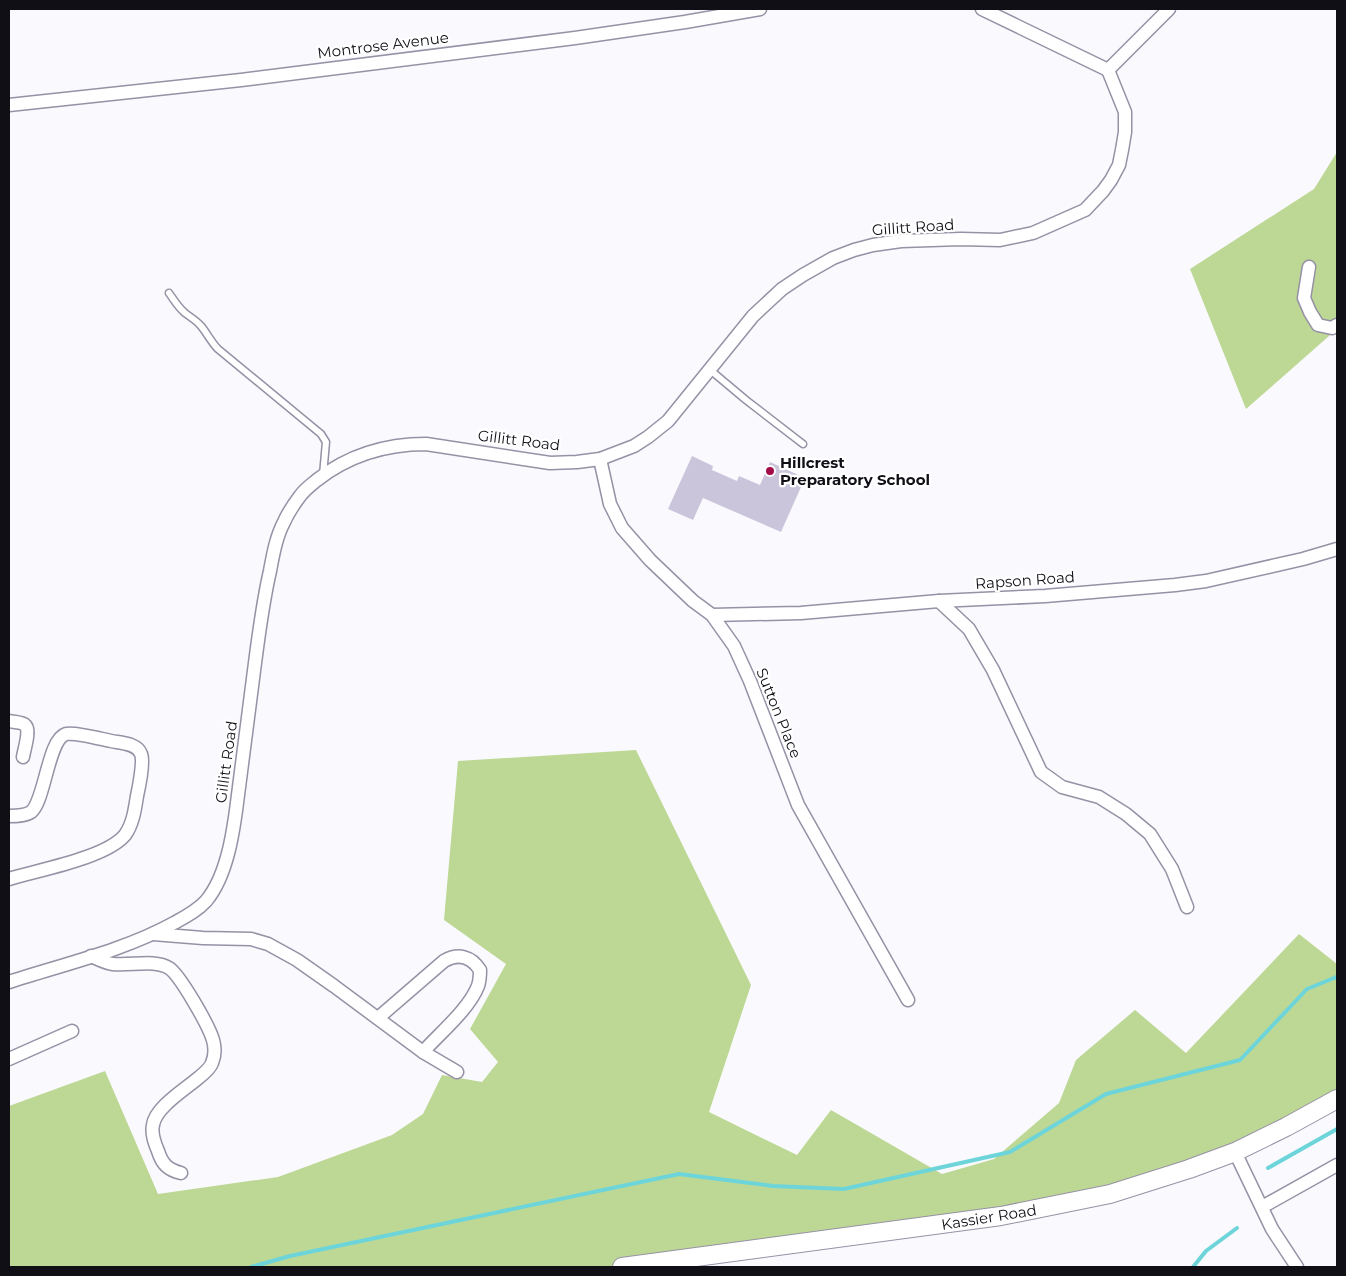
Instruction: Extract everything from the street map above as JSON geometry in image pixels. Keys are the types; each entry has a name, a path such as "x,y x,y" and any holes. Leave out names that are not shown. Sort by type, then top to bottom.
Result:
{"main road":[{"name":"Kassier Road","path":"622,1267 1010,1215 1110,1194 1235,1152 1337,1099"}],"street":[{"name":"Montrose Avenue","path":"9,105 241,80 575,38 760,9"},
{"path":"982,9 1108,70 1169,9"},
{"name":"Gillitt Road","path":"9,982 117,949 153,934 192,914 204,904 216,888 225,866 236,807 265,594 274,552 284,522 301,494 323,476 344,463 368,452 408,444 550,462 577,462 600,459 634,446 668,421 765,303 782,289 833,258 873,245 901,241 1000,240 1033,234 1085,210 1103,191 1119,165 1125,132 1125,112 1108,70"},
{"path":"1309,267 1304,298 1310,312 1318,325 1332,328 1337,326"},
{"name":"Sutton Place","path":"600,459 610,504 622,528 650,560 693,601 712,615 734,646 798,805 908,1000"},
{"name":"Rapson Road","path":"712,615 801,613 939,601 1045,596 1206,581 1337,550"},
{"path":"939,601 969,629 993,670 1041,772 1062,787 1098,797 1126,814 1150,834 1172,869 1187,907"},
{"path":"9,721 24,724 28,731 23,757"},
{"path":"9,816 25,815 33,809 39,797 54,750 60,737 64,735 73,734 133,746 141,753 140,774 133,816 130,827 120,840 105,850 9,880"},
{"path":"153,934 251,939 268,944 297,960 423,1052 457,1072"},
{"path":"91,956 110,964 158,964 169,968 182,984 212,1037 214,1053 211,1066 167,1103 153,1122 152,1131 163,1164 170,1170 181,1173"},
{"path":"378,1018 444,960 452,956 459,956 474,962 480,970 479,984 476,992 465,1008 423,1052"},
{"path":"9,1059 72,1031"},
{"path":"1235,1152 1272,1229 1297,1267"},
{"path":"1262,1207 1337,1165"}],"lane":[{"path":"169,293 176,304 194,319 218,349 321,434 326,442 323,476"},
{"path":"709,369 803,444"}],"green space":[{"path":"1337,152 1337,329 1246,409 1190,269 1314,189"},
{"path":"636,750 751,985 709,1112 797,1155 831,1110 942,1174 994,1159 1059,1103 1076,1060 1135,1010 1186,1053 1299,934 1337,964 1337,1099 1286,1127 1110,1194 622,1267 9,1267 9,1106 105,1071 158,1194 278,1177 392,1135 423,1114 442,1075 482,1082 498,1062 470,1029 506,964 444,920 458,761"}],"building":[{"path":"692,456 713,466 712,470 737,481 739,476 760,485 770,462 805,478 781,532 703,498 693,520 668,509"}],"waterway":[{"path":"251,1267 290,1256 679,1174 773,1186 844,1189 1010,1152 1106,1094 1240,1060 1307,989 1337,977"},
{"path":"1268,1168 1337,1129"},
{"path":"1193,1267 1206,1251 1237,1228"}],"place":[{"name":"Hillcrest Preparatory School","path":"770,471"}]}
